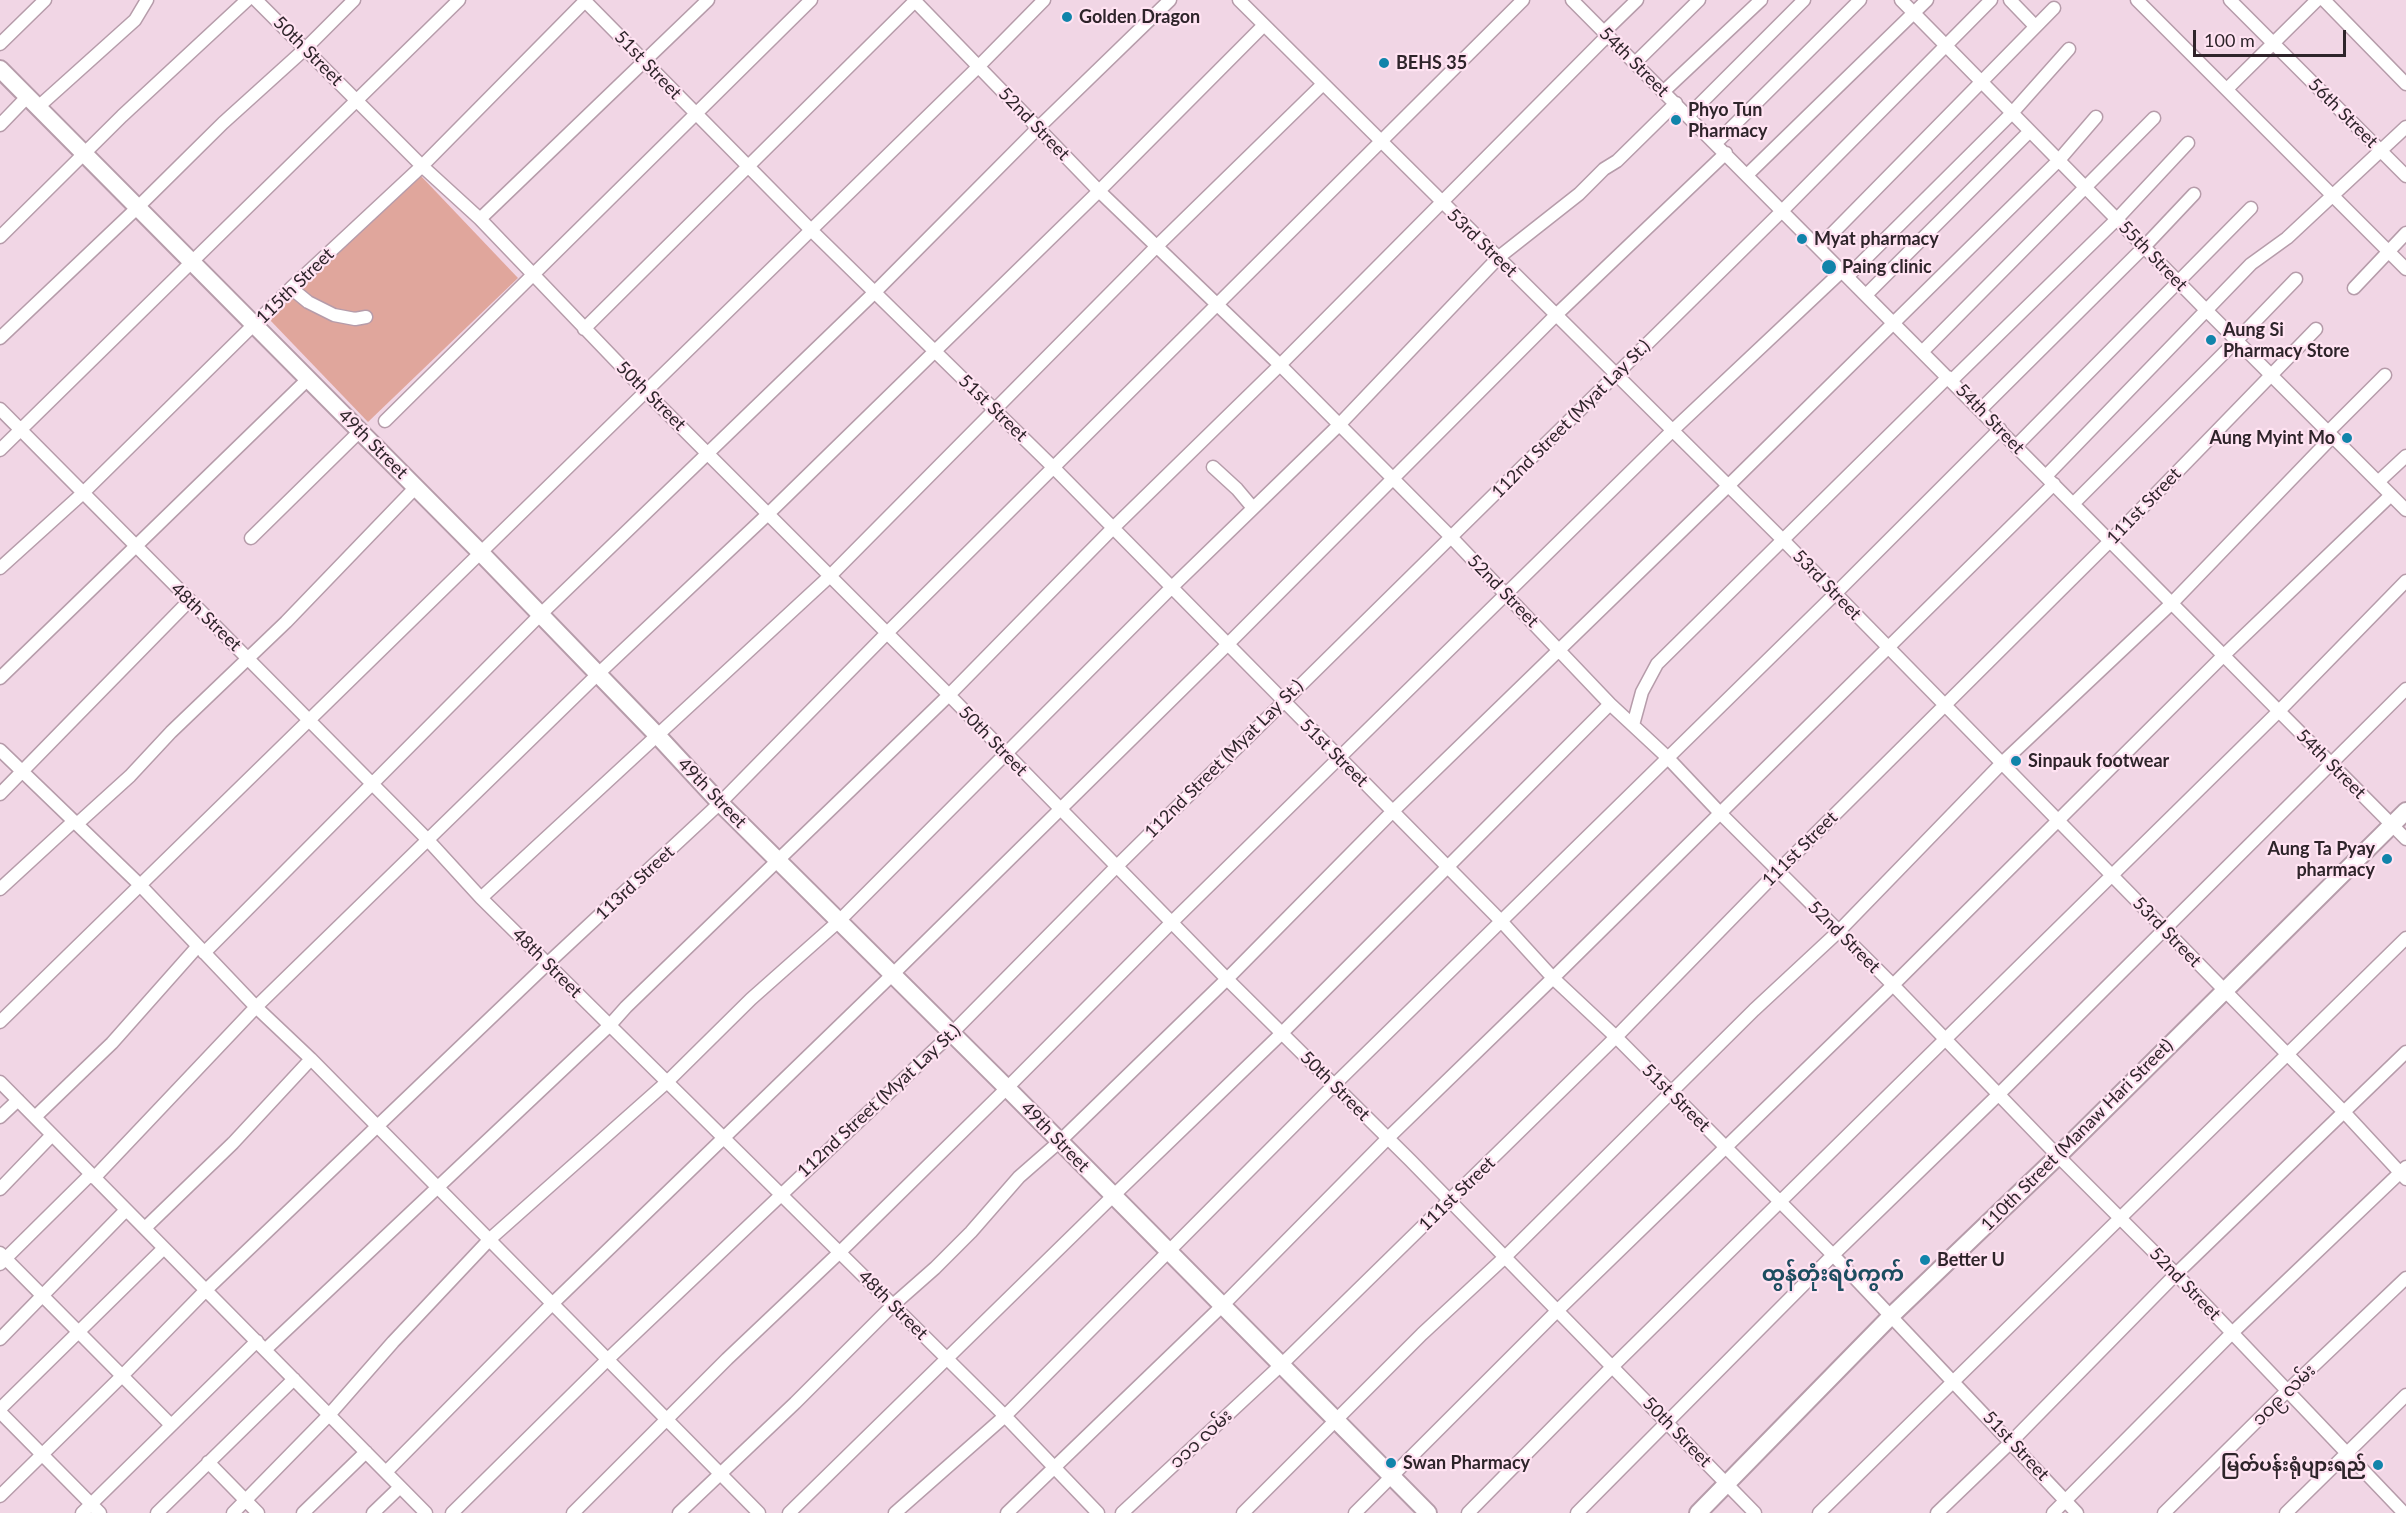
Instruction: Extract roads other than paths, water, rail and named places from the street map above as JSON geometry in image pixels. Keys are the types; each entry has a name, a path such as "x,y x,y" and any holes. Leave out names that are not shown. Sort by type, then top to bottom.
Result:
{"main road":[{"name":"49th Street","path":"0,69 541,614 720,803 1007,1088 1428,1513"},
{"name":"110th Street (Manaw Hari Street)","path":"1698,1513 1891,1316 2058,1156 2406,811"}],"street":[{"path":"0,44 45,0"},
{"path":"0,125 135,20 147,0"},
{"path":"0,237 154,85 247,0"},
{"name":"50th Street","path":"256,0 422,166 480,219 646,392 949,695 1227,979 1388,1138 1755,1513"},
{"path":"0,338 354,0"},
{"path":"0,450 459,0"},
{"name":"51st Street","path":"585,0 811,230 1054,468 1501,921 1553,978 1616,1037 1833,1255 2078,1513"},
{"name":"115th Street","path":"0,568 83,493 291,288 422,166 585,0"},
{"path":"480,219 708,0"},
{"path":"385,421 811,0"},
{"path":"584,328 915,0"},
{"name":"52nd Street","path":"915,0 1099,191 1280,365 1451,537 1610,704 1667,757 1893,985 2176,1274 2401,1512"},
{"path":"0,1022 1044,0"},
{"path":"35,1118 112,1043 201,950 373,785 541,614 875,292 1039,127 1170,0"},
{"name":"53rd Street","path":"1239,0 1783,540 2404,1173"},
{"name":"113rd Street","path":"0,1496 123,1377 206,1290 547,964 720,803 887,633 1523,0"},
{"path":"164,1248 0,1410 91,1510 171,1425 438,1188 610,1025 949,695 1113,528 1280,365 1608,35 1604,32 1637,0"},
{"path":"1635,63 1699,0"},
{"path":"1663,92 1761,0"},
{"path":"1688,116 1804,0"},
{"path":"1716,143 1860,0"},
{"name":"55th Street","path":"1901,0 2406,510"},
{"path":"1747,175 1926,0"},
{"name":"112nd Street (Myat Lay St.)","path":"452,1513 607,1360 952,1033 1116,866 1783,210 1991,0"},
{"path":"2010,0 2035,26"},
{"path":"2138,0 2406,269"},
{"name":"56th Street","path":"2230,0 2406,176"},
{"path":"2227,90 2317,0"},
{"path":"2324,0 2406,84"},
{"name":"54th Street","path":"1577,2 1663,92 1783,210 2330,765 2406,839"},
{"path":"1819,247 2054,8"},
{"path":"171,1425 2,1259 93,1176 256,1007 598,674 768,514 1099,191 1263,25"},
{"path":"573,1513 1673,430 1845,274 2012,113 2069,49"},
{"path":"481,898 830,576 1156,247 1323,84"},
{"path":"234,1513 329,1415 393,1342 490,1239 667,1082 751,999 839,921 1171,588 1339,425 1498,257 1578,194 1604,169 1617,161 1676,103"},
{"path":"678,1513 795,1403 893,1305 935,1268 971,1232 1019,1177 1059,1142 1227,979 1392,812 1728,486 2059,160 2096,117"},
{"path":"1922,351 2154,118"},
{"path":"1007,1513 1222,1306 1388,1138 1887,647 2050,480 2251,264 2287,238 2382,152 2406,127"},
{"path":"1866,295 2030,131"},
{"path":"1633,725 1642,692 1657,664 2117,219 2188,142"},
{"path":"386,1472 551,1305 893,974 1227,645 1556,315 1726,153"},
{"path":"1980,409 2144,247 2194,194"},
{"path":"2016,446 2251,208"},
{"path":"2354,288 2406,233"},
{"path":"2073,503 2296,279"},
{"path":"291,288 308,302 334,315 356,319 366,317"},
{"name":"111st Street","path":"1280,1366 1616,1037 1778,871 2110,541 2316,329"},
{"path":"1243,1513 1422,1334 1504,1258 1754,1010 1839,931 2002,763 2172,603 2385,375"},
{"path":"0,678 308,379"},
{"name":"48th Street","path":"0,409 428,839 481,898 722,1139 781,1194 1005,1416 1098,1513"},
{"path":"895,1513 1005,1416 1334,1085 2000,429"},
{"path":"251,538 360,431"},
{"path":"2378,482 2406,456"},
{"path":"1213,467 1237,489 1253,508"},
{"path":"0,889 130,776 171,732 248,658 416,487"},
{"path":"1355,1513 1557,1311 1893,985 2224,655 2391,495"},
{"path":"1468,1513 1613,1366 2279,711 2406,581"},
{"path":"0,794 189,601"},
{"path":"1577,1513 1833,1255 1999,1094 2406,689"},
{"path":"789,1513 1282,1033 1610,704"},
{"path":"0,750 139,884 256,1007 490,1239 551,1305 759,1513"},
{"path":"1819,1513 2406,938"},
{"path":"1937,1513 2012,1441 2176,1274 2406,1052"},
{"path":"145,1228 233,1143 311,1059"},
{"path":"0,1082 426,1513"},
{"path":"0,1117 18,1100"},
{"path":"0,1189 52,1135"},
{"path":"2053,1513 2232,1333 2404,1173"},
{"path":"0,1339 126,1210"},
{"name":"၁၀၉ လမ်း","path":"2164,1513 2286,1392 2406,1278"},
{"name":"၁၁၁ လမ်း","path":"1122,1513 1280,1366"},
{"path":"157,1513 294,1379"},
{"path":"2286,1513 2406,1395"},
{"path":"303,1513 366,1452"},
{"path":"208,1462 258,1513"},
{"path":"373,1513 399,1488"}],"place":[{"name":"Golden Dragon","path":"1067,17"},
{"name":"BEHS 35","path":"1384,63"},
{"name":"Phyo Tun Pharmacy","path":"1676,120"},
{"name":"Myat pharmacy","path":"1802,239"},
{"name":"Paing clinic","path":"1829,267"},
{"name":"Aung Si Pharmacy Store","path":"2211,340"},
{"name":"Aung Myint Mo","path":"2347,438"},
{"name":"Sinpauk footwear","path":"2016,761"},
{"name":"Aung Ta Pyay pharmacy","path":"2387,859"},
{"name":"Better U","path":"1925,1260"},
{"name":"Swan Pharmacy","path":"1391,1463"},
{"name":"မြတ်ပန်းရုံပျားရည်","path":"2378,1465"}],"district":[{"name":"ထွန်တုံးရပ်ကွက်","path":"1833,1274"}]}
